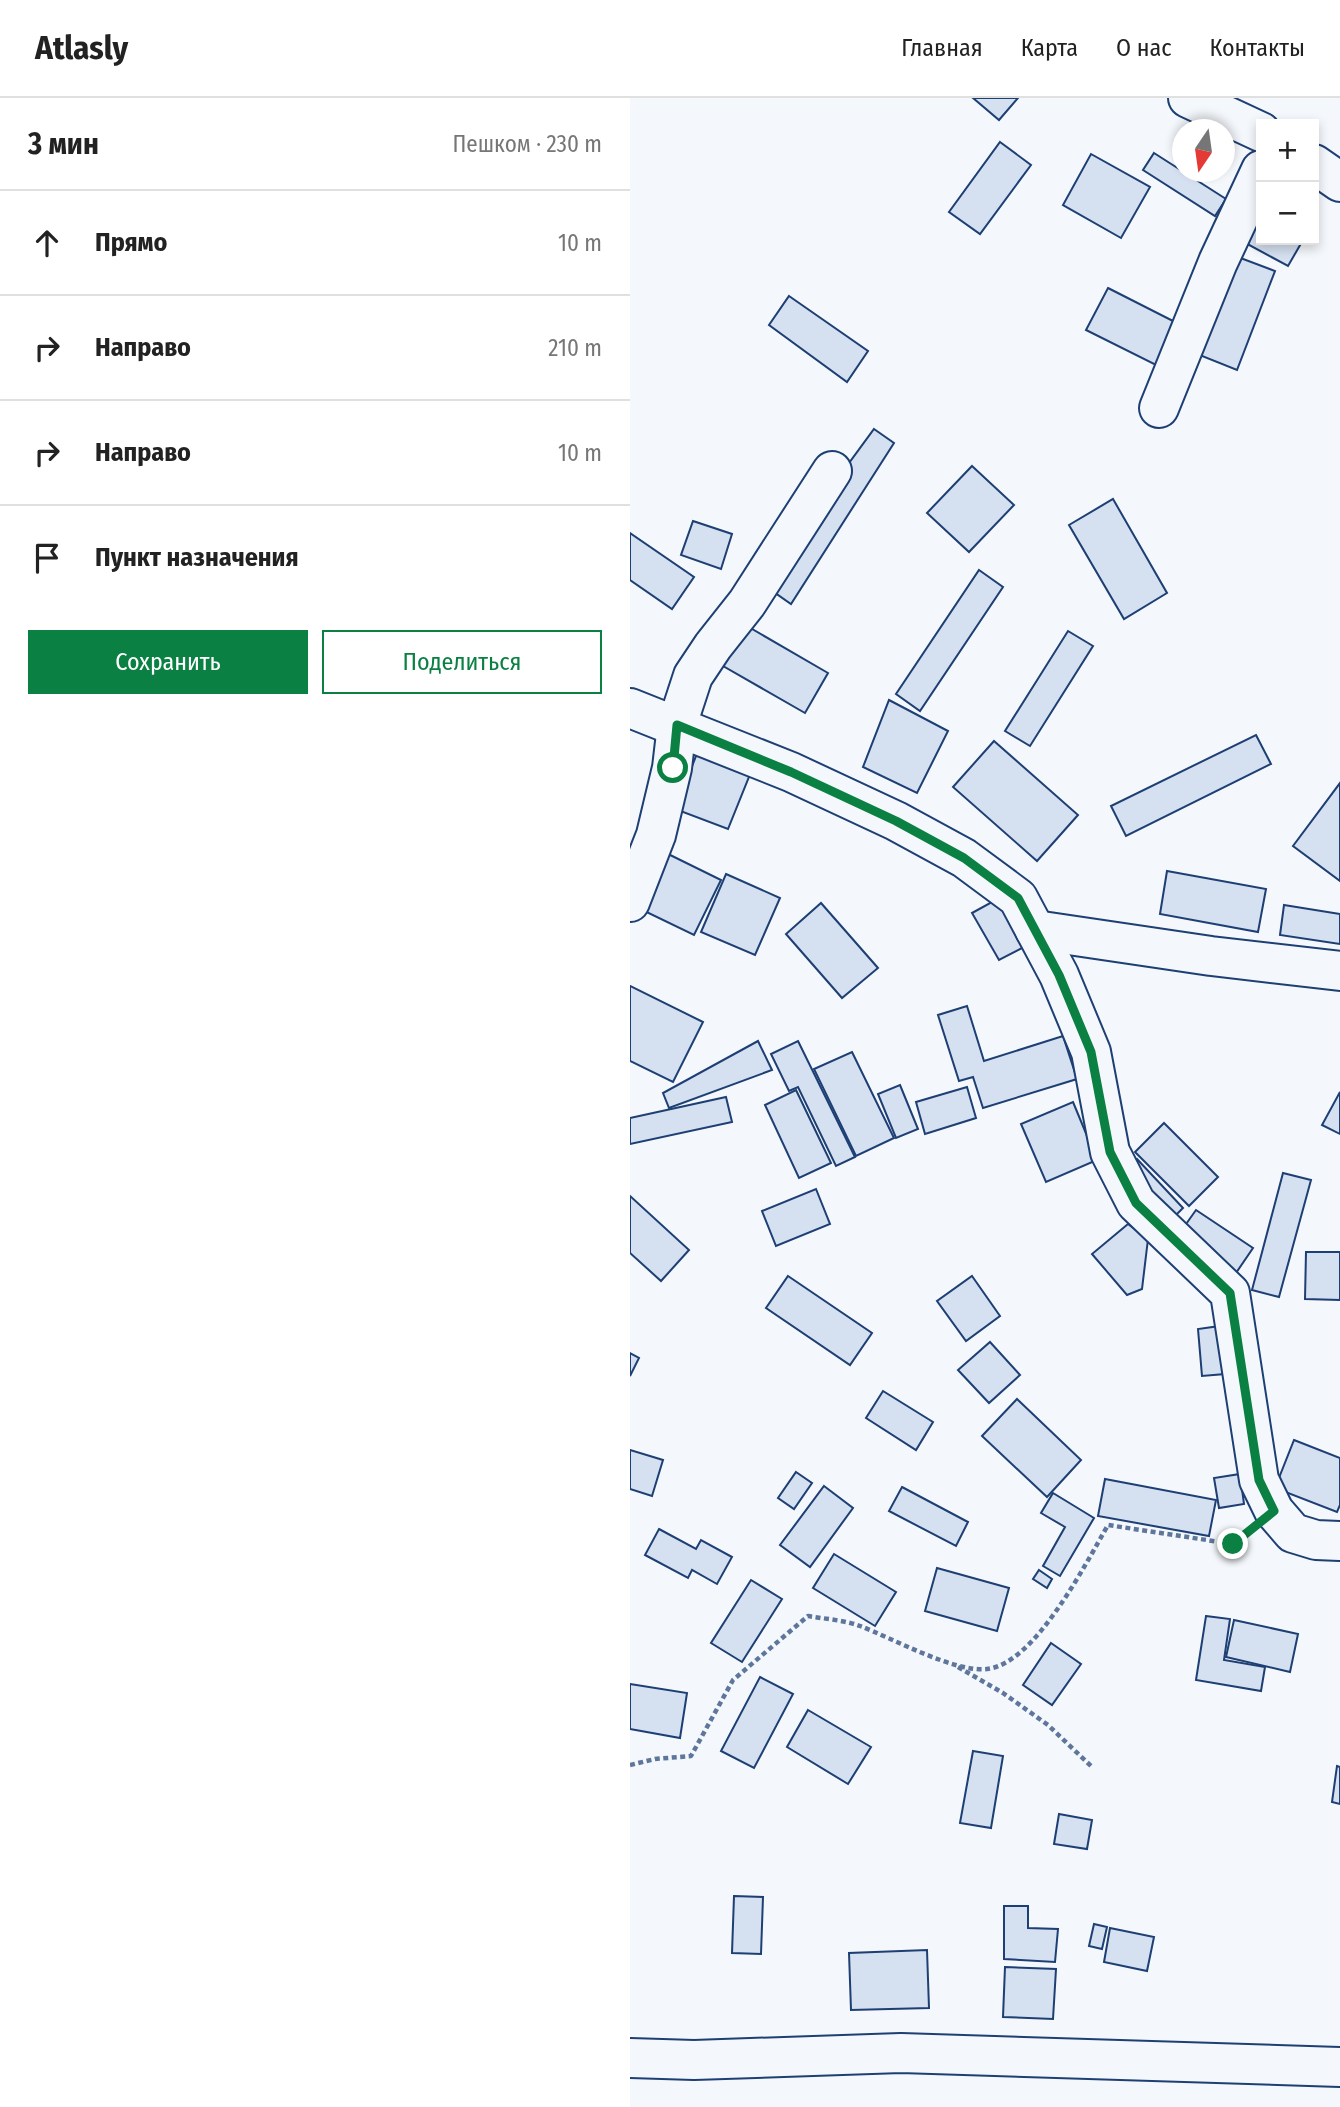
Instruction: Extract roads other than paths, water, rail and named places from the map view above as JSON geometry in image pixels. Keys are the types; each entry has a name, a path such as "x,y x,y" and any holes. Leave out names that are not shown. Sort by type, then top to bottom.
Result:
{"street":[{"path":"1188,98 1256,130"},
{"path":"1319,167 1340,181"},
{"path":"1159,408 1218,262 1256,181"},
{"path":"630,902 656,835 673,768 677,725 693,677 713,646 747,603 832,471"},
{"path":"630,708 791,772 873,810 964,858 1018,898 1059,975 1091,1052 1110,1152 1136,1203 1230,1293 1259,1480 1274,1511 1293,1533 1316,1540 1340,1541"},
{"path":"1035,930 1211,957 1340,971"},
{"path":"630,2058 694,2060 901,2053 1340,2067"}]}
